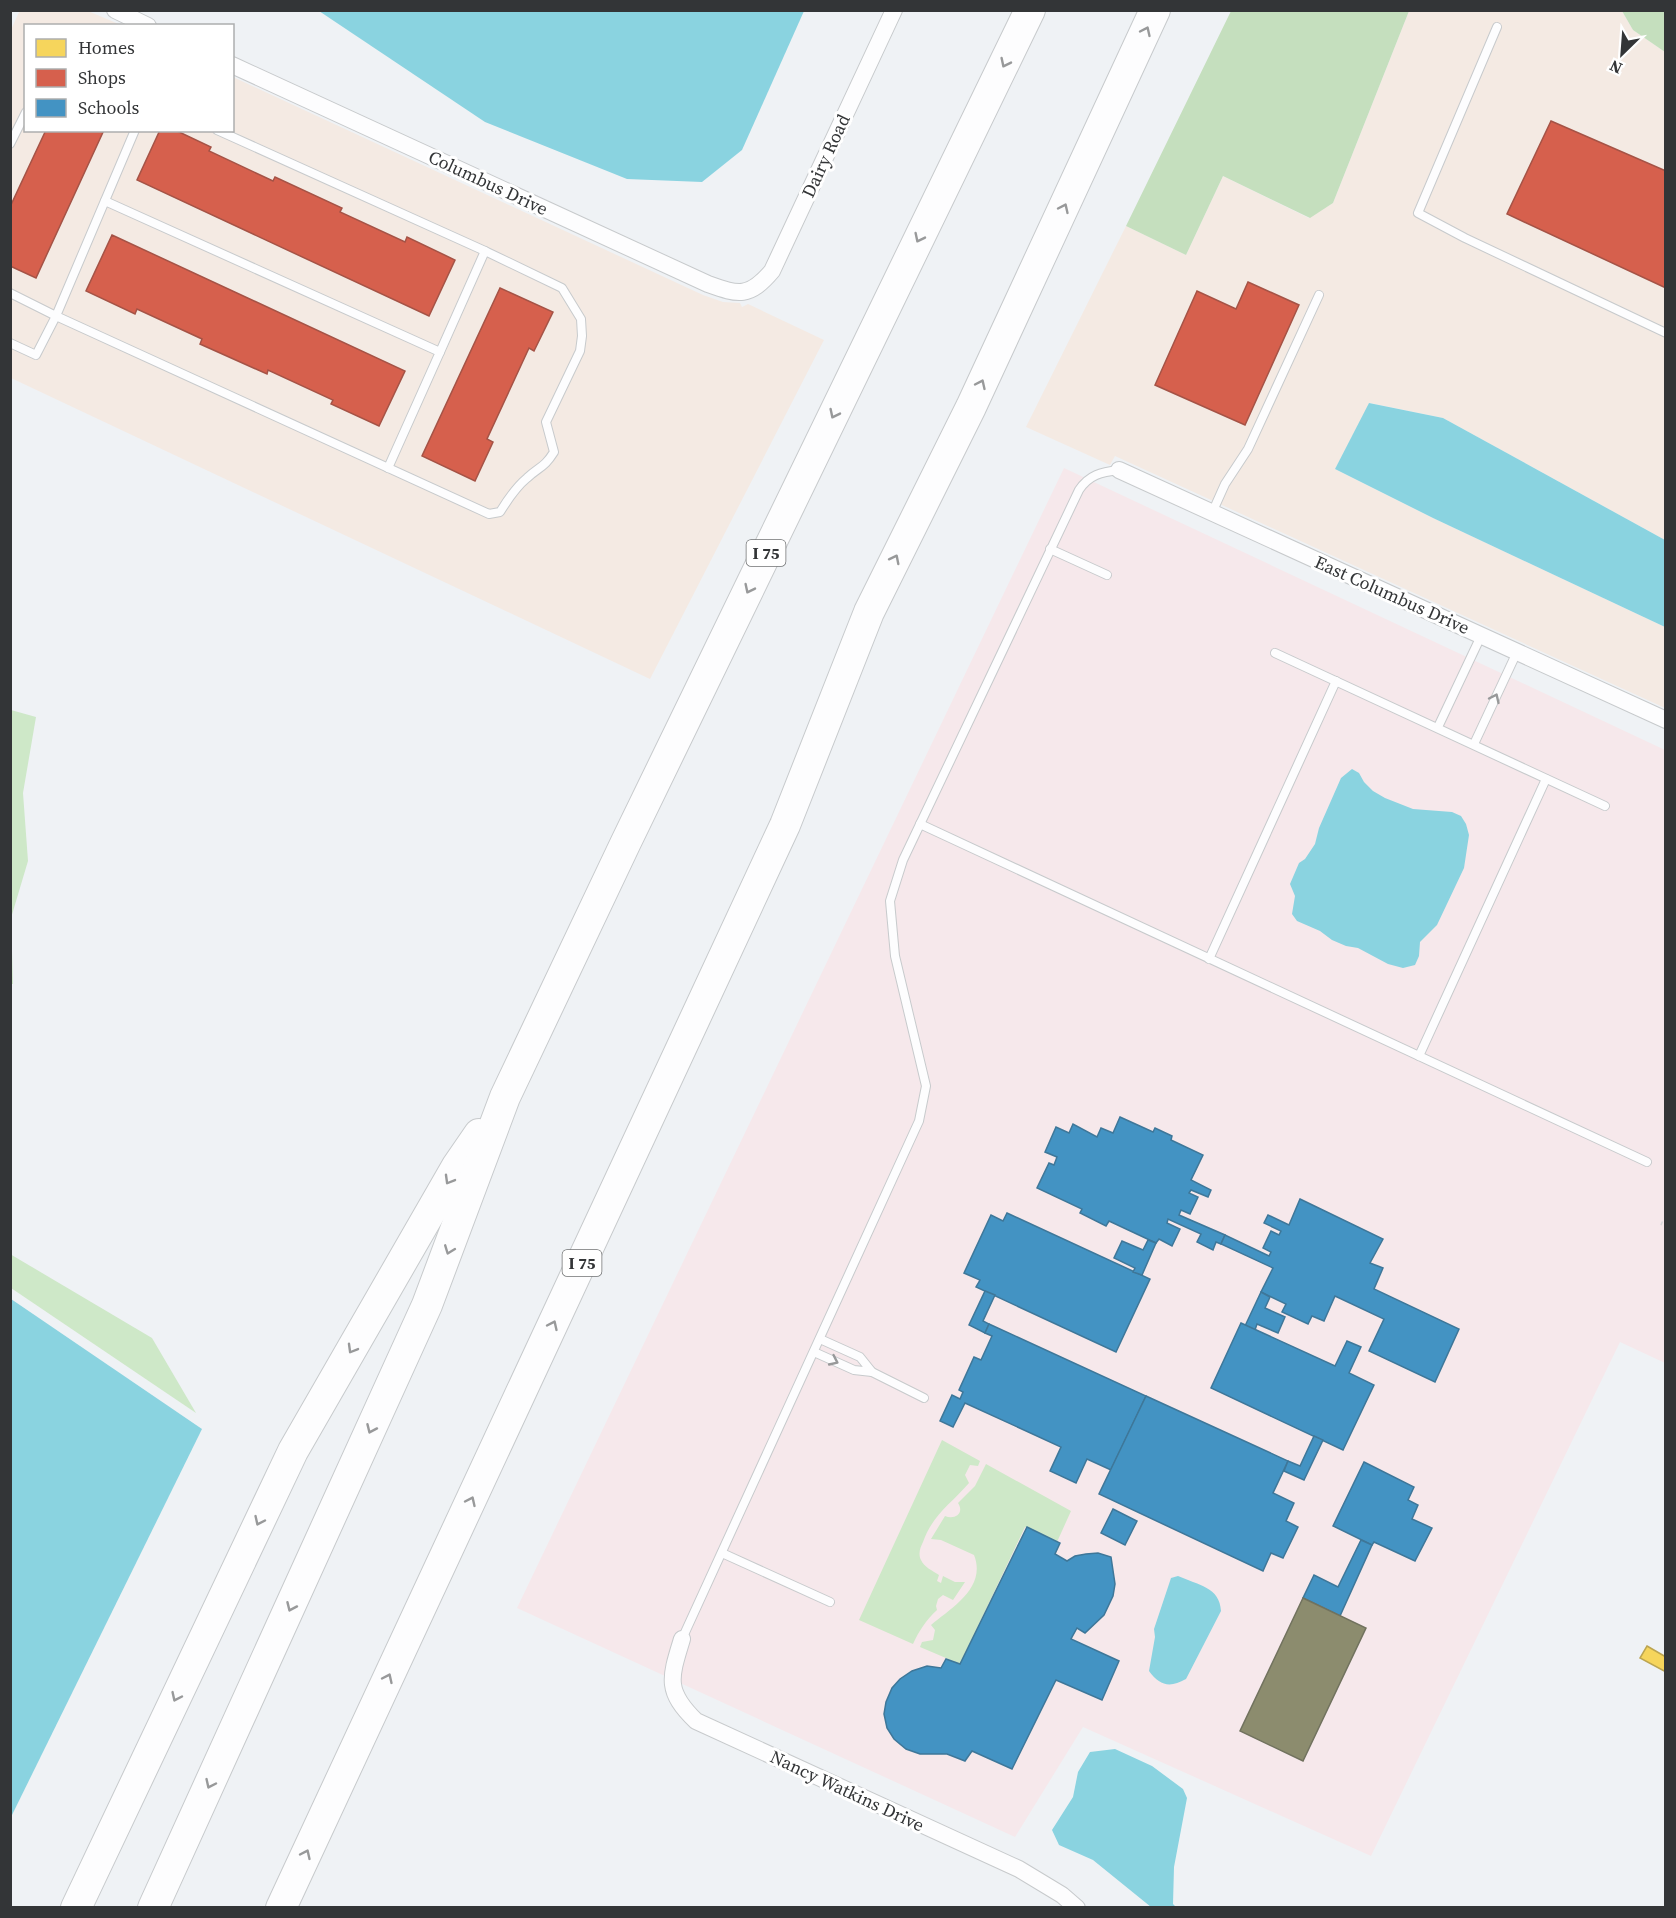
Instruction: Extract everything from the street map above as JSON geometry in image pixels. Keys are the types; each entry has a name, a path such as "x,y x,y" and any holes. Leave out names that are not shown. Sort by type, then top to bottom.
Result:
{"highway":[{"name":"I 75","path":"153,1908 427,1305 505,1096 1030,10"},
{"name":"I 75","path":"281,1908 785,825 869,612 976,397 1155,10"},
{"path":"76,1908 292,1451 457,1166 505,1096"}],"street":[{"path":"115,10 144,24"},
{"name":"Dairy Road","path":"747,292 761,284 772,271 894,10"},
{"name":"Columbus Drive","path":"234,66 708,284 727,291 747,292"},
{"name":"East Columbus Drive","path":"1119,470 1665,720"},
{"name":"Nancy Watkins Drive","path":"682,1639 673,1670 673,1689 680,1706 696,1721 1019,1869 1062,1895 1077,1908"}],"lane":[{"path":"1497,27 1418,213 1465,238 1665,333"},
{"path":"10,144 24,116"},
{"path":"10,343 36,355 56,316 134,132"},
{"path":"10,293 489,514 501,512 514,490 528,476 547,464 554,452 546,422 580,351 582,336 581,319 562,288 221,132"},
{"path":"105,201 440,352"},
{"path":"388,468 485,251"},
{"path":"1212,513 1225,484 1248,449 1319,295"},
{"path":"682,1639 920,1121 926,1086 895,956 890,901 903,860 1050,549 1085,481 1106,471 1119,470"},
{"path":"1050,549 1107,575"},
{"path":"1438,727 1481,636"},
{"path":"1474,744 1517,652"},
{"path":"1275,653 1605,806"},
{"path":"1209,959 1336,681"},
{"path":"1419,1056 1546,779"},
{"path":"920,824 1647,1162"},
{"path":"820,1339 860,1357 872,1372"},
{"path":"814,1352 854,1370 872,1372 924,1398"},
{"path":"722,1553 830,1602"}],"shaded area":[{"path":"20,10 88,11 119,24 24,24 24,132 234,132 234,77 703,295 723,302 740,303 742,307 748,304 824,340 650,679 11,378 10,32"},
{"path":"1409,11 1622,11 1633,30 1665,52 1665,540 1443,418 1370,403 1335,469 1433,518 1665,627 1665,708 1115,456 1110,465 1026,427 1126,226 1186,255 1223,176 1309,218 1333,203"},
{"path":"1064,468 1665,750 1665,1363 1620,1342 1371,1856 1083,1727 1015,1837 517,1608"}],"green space":[{"path":"1231,11 1409,11 1333,203 1310,218 1223,176 1186,255 1126,226"},
{"path":"1622,11 1665,11 1665,52 1633,30"},
{"path":"11,710 36,717 23,793 28,861 11,918 13,984 10,984"},
{"path":"10,1254 152,1338 196,1413 11,1288"},
{"path":"942,1440 980,1461 978,1466 970,1465 965,1475 969,1483 932,1524 921,1546 920,1556 924,1565 939,1575 937,1581 941,1583 943,1576 955,1582 965,1582 953,1600 943,1595 938,1599 937,1610 923,1626 913,1644 859,1620"},
{"path":"986,1464 1071,1511 1057,1542 1025,1527 960,1664 920,1647 922,1642 933,1640 935,1630 931,1625 965,1596 976,1577 977,1567 974,1555 941,1540 931,1539 945,1516 958,1515 960,1507 958,1503 975,1486"}],"water":[{"path":"319,11 804,11 742,150 702,182 627,179 485,122"},
{"path":"1369,403 1443,418 1665,540 1665,627 1433,518 1335,469"},
{"path":"1352,769 1359,773 1373,791 1385,798 1413,809 1452,812 1461,816 1466,824 1469,835 1464,868 1437,925 1420,942 1419,956 1415,965 1403,968 1388,964 1358,948 1332,940 1320,931 1297,921 1292,914 1295,896 1290,884 1299,863 1305,859 1315,844 1319,828 1341,778"},
{"path":"11,1299 202,1429 11,1817"},
{"path":"1178,1576 1212,1592 1220,1603 1221,1611 1186,1679 1175,1684 1166,1684 1157,1680 1149,1671 1155,1637 1154,1629 1171,1578"},
{"path":"1115,1749 1152,1766 1183,1789 1187,1798 1174,1867 1173,1904 1176,1907 1151,1907 1093,1860 1059,1845 1052,1830 1073,1797 1078,1772 1090,1752"}],"building: Homes":[{"path":"1647,1646 1666,1657 1666,1672 1640,1658"}],"building: Shops":[{"path":"1551,121 1666,171 1666,288 1507,214"},
{"path":"45,132 103,132 36,278 10,266 10,207"},
{"path":"159,132 179,132 211,147 209,151 273,181 275,177 342,208 340,212 405,242 407,237 455,260 429,316 137,180"},
{"path":"112,235 405,371 379,426 331,404 333,400 268,370 267,374 200,344 202,339 137,309 135,314 86,291"},
{"path":"1248,282 1299,305 1245,425 1155,385 1197,291 1236,309"},
{"path":"500,288 553,312 534,351 529,348 487,439 493,442 475,481 422,456"}],"building: Schools":[{"path":"1120,1117 1153,1132 1155,1128 1172,1136 1171,1140 1203,1155 1191,1180 1211,1190 1208,1197 1191,1190 1189,1193 1198,1197 1190,1214 1181,1210 1179,1215 1225,1235 1221,1244 1216,1242 1213,1250 1197,1242 1201,1234 1168,1219 1167,1223 1180,1229 1172,1246 1159,1239 1156,1243 1109,1221 1106,1226 1080,1213 1082,1209 1037,1188 1049,1163 1054,1165 1057,1157 1045,1152 1056,1127 1069,1133 1073,1124 1097,1137 1101,1128 1113,1133"},
{"path":"1300,1199 1383,1239 1370,1263 1383,1268 1374,1289 1459,1329 1435,1382 1369,1351 1384,1319 1335,1296 1324,1321 1312,1316 1308,1324 1282,1312 1286,1304 1261,1292 1273,1268 1221,1244 1225,1235 1269,1256 1271,1252 1263,1248 1271,1231 1279,1235 1281,1231 1264,1223 1268,1215 1289,1225"},
{"path":"1007,1213 1150,1279 1116,1352 976,1287 980,1280 964,1273 991,1215 1003,1221"},
{"path":"1148,1240 1156,1243 1142,1275 1133,1272 1135,1268 1114,1258 1122,1241 1143,1250"},
{"path":"985,1291 995,1295 983,1321 989,1324 985,1333 969,1325"},
{"path":"1261,1292 1270,1297 1265,1308 1285,1317 1278,1333 1257,1324 1255,1330 1245,1326"},
{"path":"1241,1323 1335,1366 1347,1341 1361,1347 1349,1373 1374,1385 1343,1450 1211,1388"},
{"path":"989,1324 1146,1396 1111,1470 1087,1459 1076,1483 1050,1471 1061,1447 965,1403 953,1427 940,1421 952,1395 960,1399 963,1392 959,1390 974,1357 981,1360 992,1336 985,1333"},
{"path":"1146,1396 1288,1461 1273,1493 1294,1503 1286,1521 1298,1527 1283,1558 1271,1553 1263,1571 1099,1494"},
{"path":"1314,1436 1323,1440 1304,1480 1284,1471 1288,1461 1300,1466"},
{"path":"1364,1462 1414,1487 1408,1500 1418,1505 1412,1519 1432,1528 1415,1561 1374,1542 1372,1545 1333,1526"},
{"path":"1113,1509 1137,1521 1125,1545 1101,1533"},
{"path":"1027,1527 1060,1543 1055,1554 1067,1561 1075,1556 1086,1554 1098,1553 1111,1557 1115,1584 1113,1596 1104,1615 1085,1633 1077,1628 1071,1639 1119,1661 1102,1700 1056,1680 1012,1769 972,1751 965,1761 947,1754 920,1754 906,1749 894,1739 887,1728 884,1714 892,1688 912,1671 927,1666 941,1668 946,1659 960,1664"},
{"path":"1361,1540 1372,1545 1340,1616 1303,1598 1314,1575 1338,1587"}],"building: Industry":[{"path":"1303,1598 1366,1628 1303,1761 1240,1731"}]}
